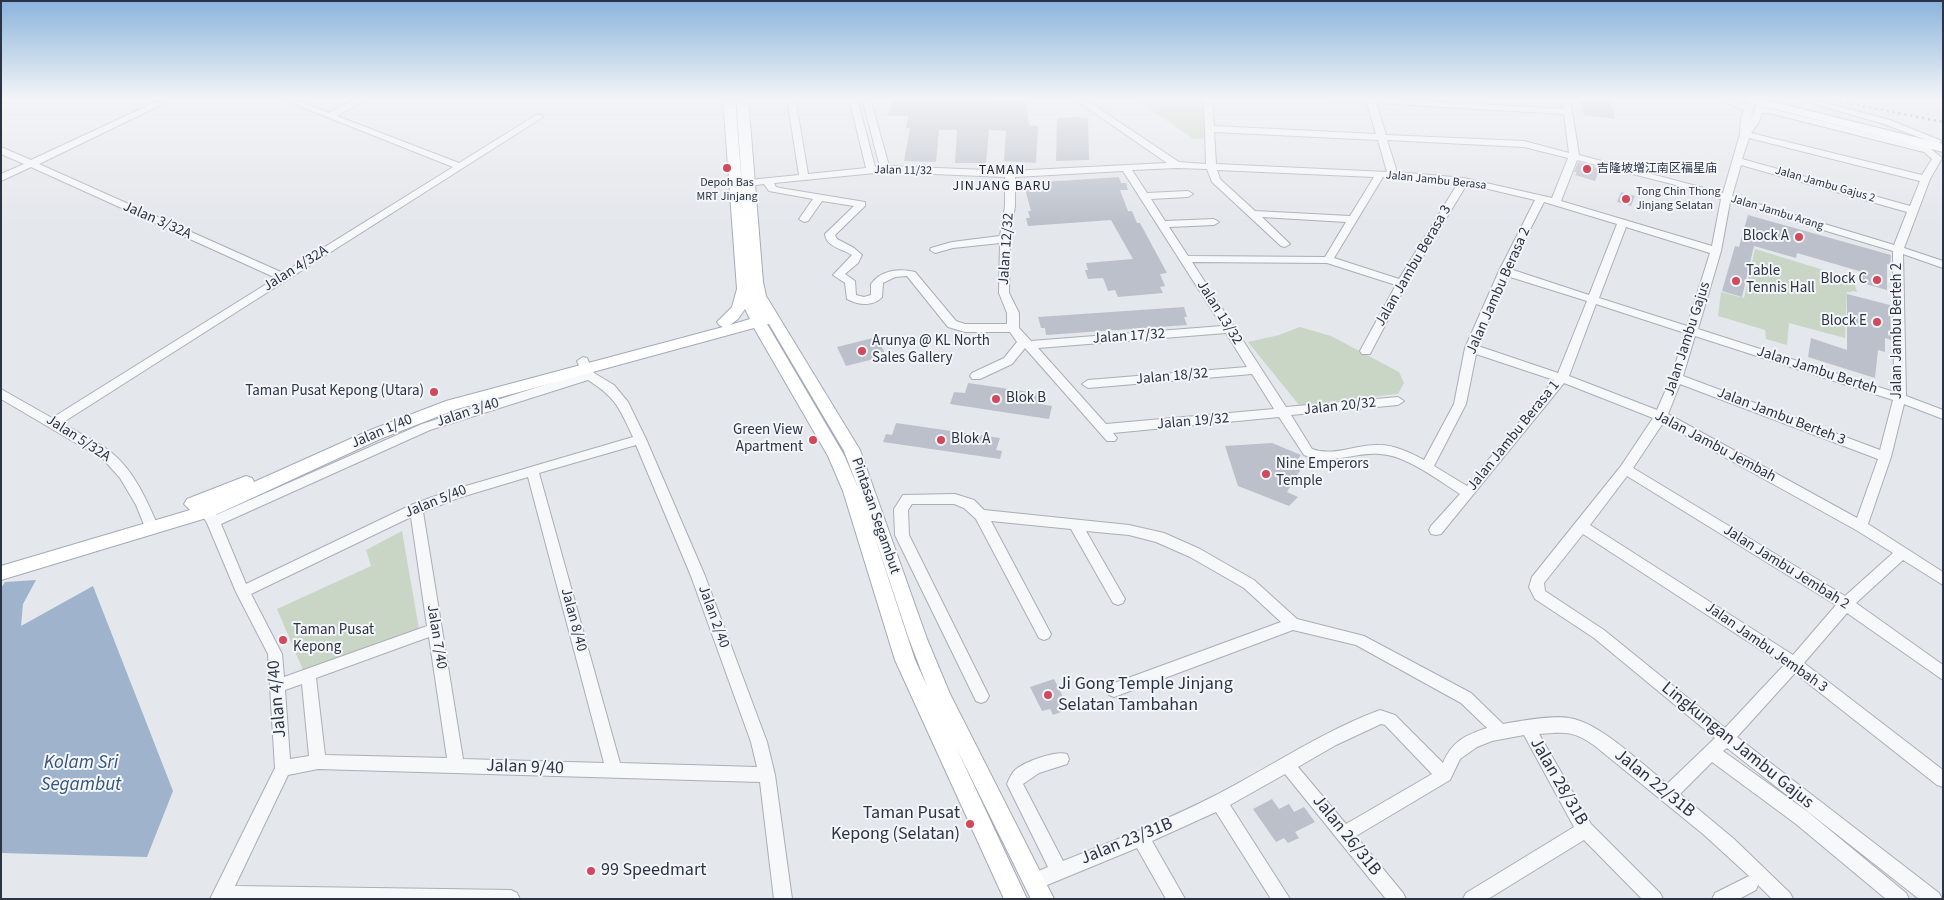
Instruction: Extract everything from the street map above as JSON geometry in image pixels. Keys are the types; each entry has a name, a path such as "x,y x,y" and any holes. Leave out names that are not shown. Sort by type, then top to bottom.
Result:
{"main road":[{"name":"Pintasan Segambut","path":"732,140 744,289 852,450 918,639 942,698 1039,890"},
{"name":"Pintasan Segambut","path":"746,140 756,282 762,316 774,352 836,455 850,491 905,660 1016,899"},
{"path":"1915,140 1940,146"},
{"path":"1920,140 1940,146"},
{"path":"738,214 741,203 741,186 750,183"},
{"path":"744,289 739,309 728,326 759,336 774,352"},
{"name":"Jalan 1/40","path":"1,561 148,517 207,512 374,435 425,414 762,316"},
{"name":"Jalan 1/40","path":"1,573 148,517"},
{"path":"970,753 982,791 1018,870 1020,885 1016,899"}],"street":[{"path":"1,178 82,140"},
{"path":"393,140 461,166"},
{"name":"Jalan 4/32A","path":"53,423 502,140"},
{"path":"798,140 804,178"},
{"path":"864,140 871,170"},
{"path":"877,140 885,168"},
{"path":"1140,140 1178,165"},
{"path":"1210,140 1212,175 1220,186 1285,244"},
{"path":"1382,140 1393,175"},
{"name":"Jalan Jambu Arang","path":"1429,140 1524,144 1574,156 1726,198 1898,249 1943,265"},
{"path":"1554,202 1574,156 1572,140"},
{"name":"Jalan Jambu Gajus","path":"1540,595 1536,587 1537,581 1625,469 1661,416 1678,378 1716,251 1726,198 1744,140"},
{"path":"1770,140 1925,179"},
{"path":"1887,140 1927,150 1940,146"},
{"path":"1927,140 1940,146"},
{"path":"1898,249 1912,210 1918,200 1925,179 1937,158 1940,146"},
{"name":"Jalan 3/32A","path":"1,150 283,277"},
{"path":"1,161 12,156"},
{"name":"Jalan Jambu Gajus 2","path":"1738,161 1912,210"},
{"name":"Jalan 11/32","path":"750,183 885,168 1010,174 1178,165"},
{"name":"Jalan Jambu Berasa","path":"1178,165 1380,174 1464,181 1554,202 1716,251"},
{"name":"Jalan 13/32","path":"1126,168 1308,452 1321,456 1386,450 1427,467"},
{"name":"Jalan 12/32","path":"1010,174 1010,206 1005,239 1003,278 1004,293 1013,313 1013,328 1107,434"},
{"path":"1328,260 1380,174"},
{"name":"Jalan Jambu Berasa 3","path":"1366,351 1402,283 1464,181"},
{"path":"768,182 772,189 780,191 862,204 830,234 834,244 857,255 854,261 838,275 850,281 851,296 860,302 870,301 877,296 876,284 878,281 887,276 906,272 910,274 952,324 957,327 1013,328"},
{"path":"1144,196 1188,194"},
{"path":"804,220 819,197"},
{"name":"Jalan Jambu Berasa 2","path":"1427,467 1460,404 1470,348 1504,271 1541,199"},
{"path":"1253,214 1353,219"},
{"path":"1162,224 1214,222"},
{"name":"Jalan Jambu Berasa 1","path":"1436,530 1562,378 1623,223"},
{"path":"935,250 949,245 1005,239"},
{"name":"Jalan Jambu Berteh 2","path":"1861,526 1885,457 1900,398 1898,249"},
{"path":"1184,259 1328,260 1402,283"},
{"name":"Jalan Jambu Berteh","path":"1504,271 1900,398 1943,415"},
{"name":"Jalan 17/32","path":"1026,344 1230,329"},
{"path":"976,376 1008,361 1026,344"},
{"name":"Jalan Jambu Jembah","path":"1470,348 1562,378 1661,416 1861,526 1943,579"},
{"name":"Jalan 2/40","path":"586,368 610,388 622,402 640,439 698,576 759,742 767,775 783,899"},
{"name":"Jalan 18/32","path":"1088,384 1255,370"},
{"name":"Jalan Jambu Berteh 3","path":"1678,378 1885,457"},
{"name":"Jalan 5/32A","path":"1,393 107,456 125,475 148,517"},
{"name":"Jalan 20/32","path":"1282,414 1398,401"},
{"name":"Jalan 19/32","path":"1107,434 1282,414"},
{"name":"Jalan 5/40","path":"243,592 416,509 454,494 640,439"},
{"path":"1427,467 1468,493"},
{"name":"Jalan Jambu Jembah 2","path":"1625,469 1846,604 1943,674"},
{"name":"Jalan 8/40","path":"532,470 614,769"},
{"path":"981,696 902,535 900,509 908,499 955,499 968,504 981,515 1044,634"},
{"name":"Jalan 7/40","path":"416,509 456,765"},
{"name":"Jalan 4/40","path":"207,512 243,592 274,654 283,768"},
{"path":"981,515 1129,530 1168,541 1202,557 1249,584 1293,624 1359,640 1466,698 1500,731"},
{"path":"1076,526 1118,599"},
{"name":"Jalan Jambu Jembah 3","path":"1582,526 1794,664 1943,780"},
{"path":"1668,794 1726,738 1846,604 1903,552"},
{"name":"Lingkungan Jambu Gajus","path":"1540,595 1599,634 1913,893 1933,899"},
{"path":"1114,690 1293,624"},
{"path":"277,686 435,629"},
{"path":"308,674 318,762"},
{"name":"Jalan 23/31B","path":"1039,890 1058,870 1141,838 1291,769 1330,740 1380,717 1390,720 1444,775"},
{"name":"Jalan 22/31B","path":"1444,775 1449,770 1452,757 1460,748 1500,731 1570,724 1587,730 1668,794 1764,877 1784,899"},
{"name":"Jalan 28/31B","path":"1528,728 1584,830 1654,899"},
{"path":"1712,752 1802,818 1900,899"},
{"path":"1058,870 1015,784 1016,778 1022,773 1061,759"},
{"name":"Jalan 9/40","path":"283,768 318,762 614,769 767,775"},
{"path":"283,768 220,896 511,899"},
{"name":"Jalan 26/31B","path":"1291,769 1397,899"},
{"path":"1345,833 1444,775"},
{"path":"1218,802 1281,899"},
{"path":"1472,899 1584,830"},
{"path":"1141,838 1176,899"},
{"path":"1721,899 1750,884"}],"green space":[{"path":"1755,249 1843,276 1854,282 1857,292 1847,292 1845,338 1789,323 1787,345 1766,339 1765,330 1718,316 1721,292 1744,298"},
{"path":"1300,327 1331,336 1399,372 1404,383 1398,394 1299,405 1248,342 1279,335"},
{"path":"402,531 419,629 303,670 277,609 371,566 366,550"}],"water":[{"name":"Kolam Sri Segambut","path":"36,580 23,604 21,626 93,586 173,791 147,857 1,853 1,588 5,582"}],"building":[{"path":"908,140 938,140 936,162 904,161"},
{"path":"956,140 988,140 986,163 955,163"},
{"path":"1005,140 1037,140 1036,163 1004,161"},
{"path":"1056,140 1089,140 1089,160 1056,161"},
{"name":"吉隆坡增江南区福星庙","path":"1578,162 1600,168 1595,181 1575,175 1577,172 1574,172"},
{"path":"1119,177 1121,183 1126,183 1128,190 1120,190 1128,211 1132,211 1137,223 1140,223 1167,273 1160,274 1165,286 1160,287 1163,293 1118,297 1115,290 1108,291 1103,278 1088,279 1085,270 1088,270 1086,263 1133,259 1111,220 1028,226 1026,218 1030,218 1028,211 1031,211 1025,189 1030,189 1028,183"},
{"name":"Tong Chin Thong Jinjang Selatan","path":"1621,192 1635,196 1631,206 1617,202"},
{"path":"1748,215 1891,255 1890,265 1887,264 1887,290 1859,282 1859,271 1797,253 1796,258 1754,246 1742,297 1722,291 1735,246 1739,247"},
{"path":"1847,294 1890,305 1891,340 1885,338 1885,352 1878,350 1875,378 1808,357 1811,338 1847,350"},
{"path":"1184,307 1187,317 1184,317 1187,325 1046,335 1045,328 1041,328 1038,317"},
{"name":"Arunya @ KL North Sales Gallery","path":"877,337 886,356 846,366 837,347"},
{"name":"Blok B","path":"968,383 1043,394 1040,404 1052,406 1049,419 950,404 954,392 965,393"},
{"name":"Blok A","path":"896,423 1000,438 996,450 1002,451 1000,459 883,442 886,434 892,435"},
{"name":"Nine Emperors Temple","path":"1272,443 1301,455 1298,459 1305,462 1287,492 1298,497 1289,506 1238,486 1225,446"},
{"name":"Ji Gong Temple Jinjang Selatan Tambahan","path":"1054,679 1066,703 1061,705 1064,711 1053,715 1050,709 1042,711 1030,687"},
{"path":"1272,799 1279,809 1289,804 1294,812 1304,807 1315,822 1295,832 1299,838 1288,843 1284,838 1276,842 1253,809"}],"place":[{"name":"Depoh Bas MRT Jinjang","path":"727,168"},
{"name":"吉隆坡增江南区福星庙","path":"1587,169"},
{"name":"Tong Chin Thong Jinjang Selatan","path":"1626,199"},
{"name":"Block A","path":"1799,237"},
{"name":"Block C","path":"1877,280"},
{"name":"Table Tennis Hall","path":"1736,281"},
{"name":"Block E","path":"1877,322"},
{"name":"Arunya @ KL North Sales Gallery","path":"862,351"},
{"name":"Taman Pusat Kepong (Utara)","path":"434,392"},
{"name":"Blok B","path":"996,399"},
{"name":"Green View Apartment","path":"813,440"},
{"name":"Blok A","path":"941,440"},
{"name":"Nine Emperors Temple","path":"1266,474"},
{"name":"Taman Pusat Kepong","path":"283,640"},
{"name":"Ji Gong Temple Jinjang Selatan Tambahan","path":"1048,695"},
{"name":"Taman Pusat Kepong (Selatan)","path":"970,824"},
{"name":"99 Speedmart","path":"591,871"}],"district":[{"name":"TAMAN JINJANG BARU","path":"1002,180"}]}
